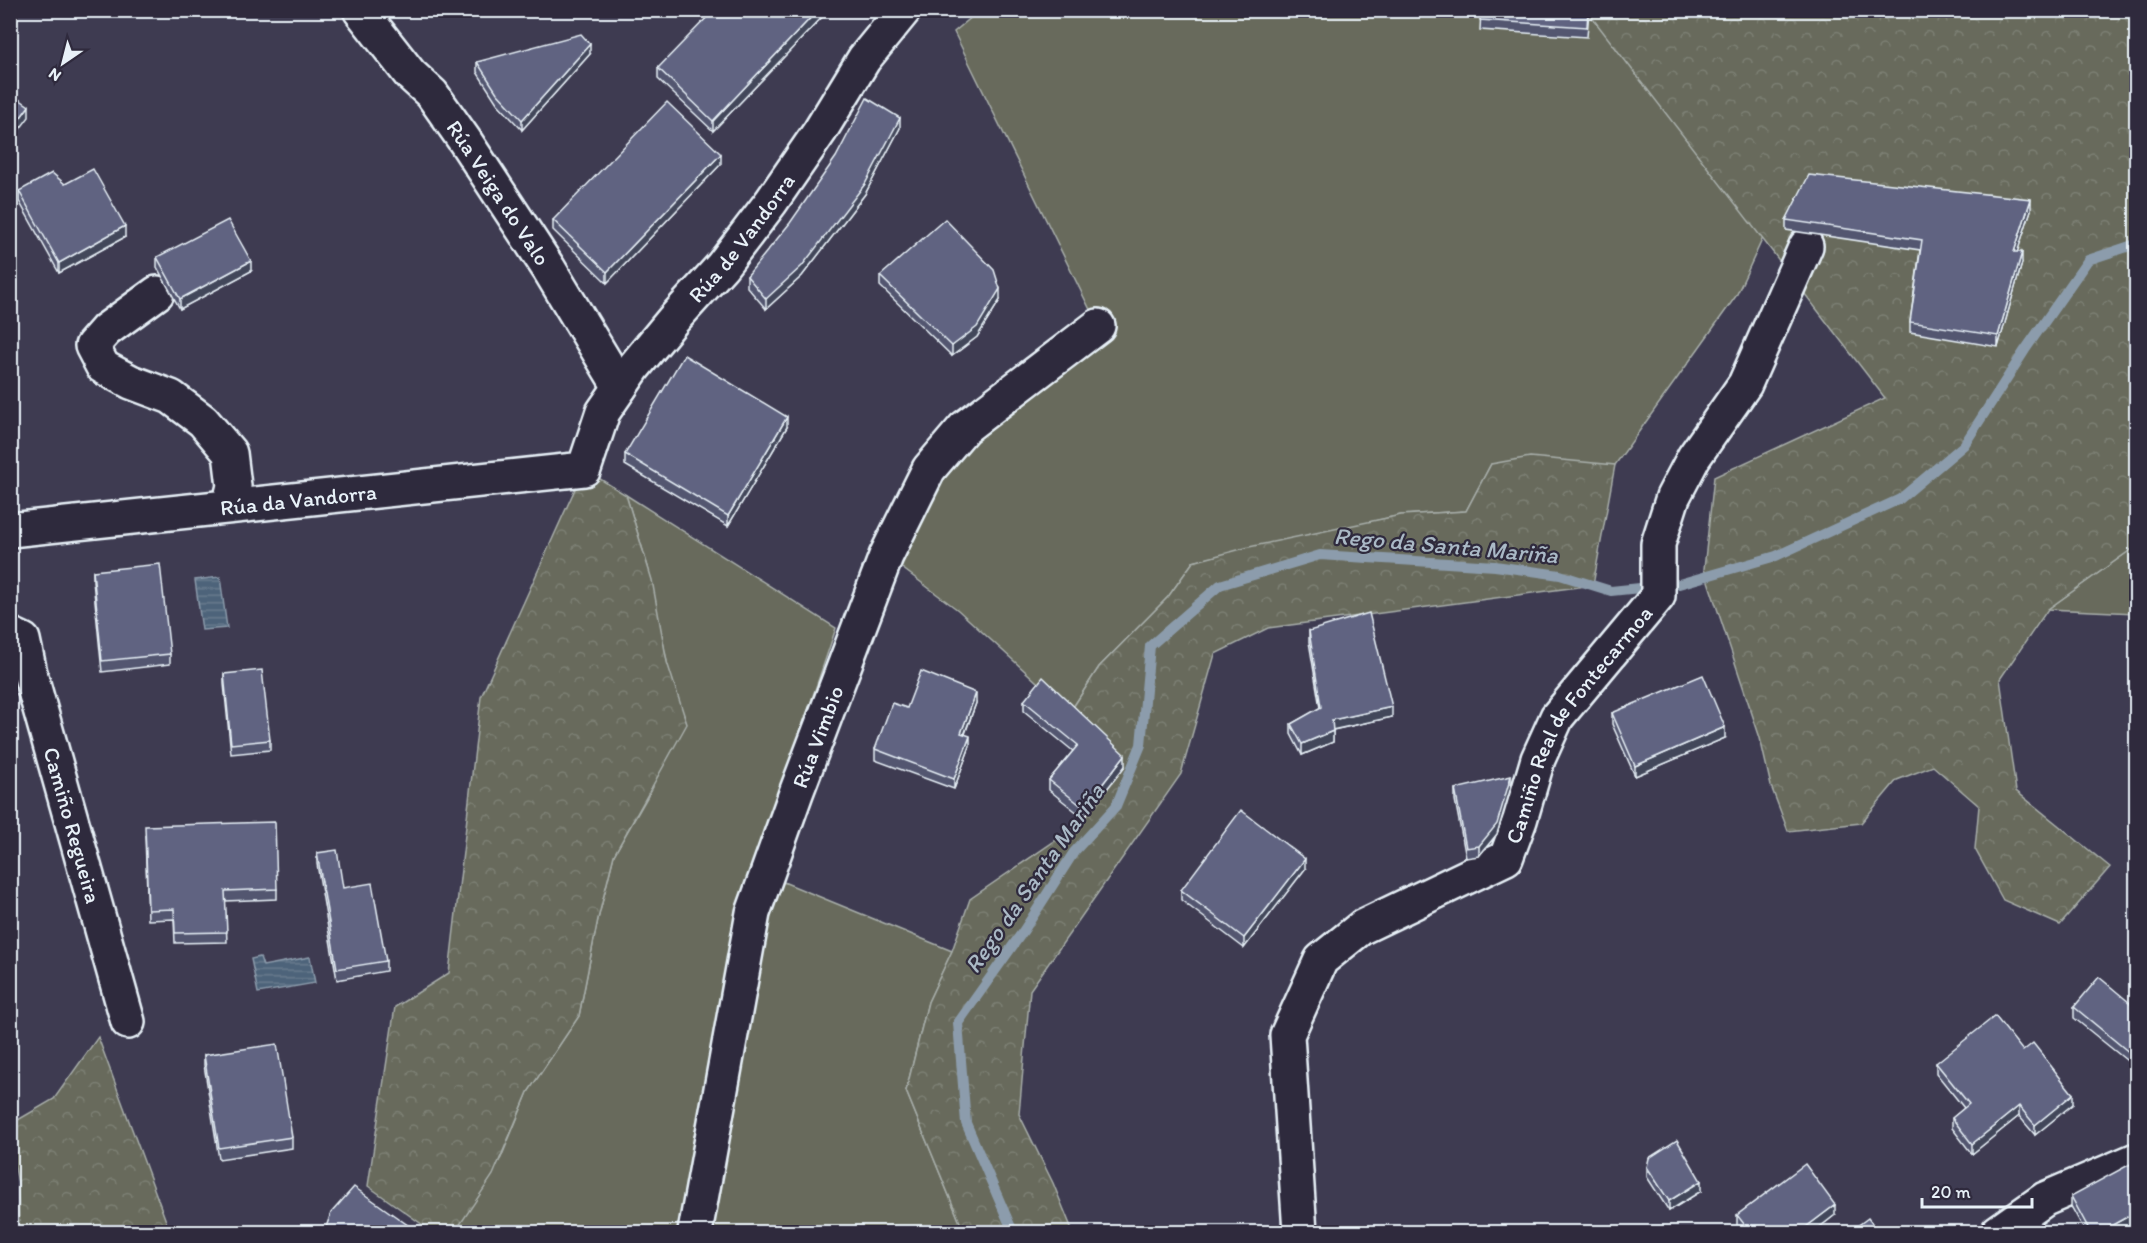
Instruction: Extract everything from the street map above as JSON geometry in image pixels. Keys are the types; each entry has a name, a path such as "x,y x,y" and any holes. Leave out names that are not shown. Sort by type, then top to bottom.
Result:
{"street":[{"name":"Rúa Veiga do Valo","path":"360,10 410,74 432,94 465,141 549,270 620,387"},
{"name":"Rúa de Vandorra","path":"584,469 603,412 620,387 673,320 722,267 771,202 820,131 864,59 904,10"},
{"name":"Camiño Real de Fontecarmoa","path":"1300,1233 1287,1035 1321,960 1362,927 1506,858 1538,759 1557,717 1658,596 1658,544 1673,497 1694,457 1745,384 1806,246"},
{"path":"157,293 106,330 92,346 103,367 131,382 171,398 203,421 230,453 234,486 229,506"},
{"name":"Rúa Vimbio","path":"695,1233 753,913 886,556 930,469 964,428 1098,327"},
{"name":"Rúa da Vandorra","path":"10,530 584,469"},
{"name":"Camiño Regueira","path":"10,634 23,640 30,673 128,1022"},
{"path":"1998,1233 2044,1199 2136,1160"}],"green space":[{"path":"979,11 1732,11 1794,171 1736,296 1615,465 1491,464 1466,511 1401,515 1193,562 1168,597 1099,667 1070,712 958,610 886,556 929,469 1098,326 954,32"},
{"path":"1587,11 2136,11 2136,546 2048,609 2000,679 2016,791 2110,867 2060,925 2003,900 1975,849 1979,806 1933,766 1897,780 1861,823 1788,831 1771,786 1760,738 1704,569 1714,477 1885,398"},
{"path":"1530,457 1615,465 1593,585 1268,628 1215,654 1181,774 1030,990 1019,1114 1053,1183 1073,1232 964,1232 906,1091 928,1002 952,951 970,899 1075,827 1084,818 1070,712 1099,667 1168,597 1193,562 1249,547 1401,515 1466,511 1491,464"},
{"path":"584,469 626,495 652,580 667,662 687,724 614,855 598,919 579,1016 528,1092 493,1175 455,1232 433,1232 368,1186 395,1007 449,973 481,697"},
{"path":"626,495 836,628 754,870 952,951 928,1002 906,1091 964,1232 454,1232 501,1158 528,1092 579,1016 598,919 614,855 653,787 667,662 648,567"},
{"path":"2136,546 2136,613 2048,609"},
{"path":"98,1037 170,1232 19,1232 18,1183 11,1146 11,1124 54,1099"}],"water":[{"path":"220,577 227,628 202,630 195,580"},
{"path":"260,957 263,966 310,957 315,983 258,993 251,959"}],"building":[{"path":"714,10 818,10 713,121 658,68"},
{"path":"1481,10 1588,10 1587,27 1480,20"},
{"path":"581,34 590,44 522,120 497,93 477,62"},
{"path":"10,93 29,106 10,132"},
{"path":"867,98 900,118 865,184 802,266 766,299 747,276 790,223 836,157"},
{"path":"667,102 721,154 607,272 553,220"},
{"path":"93,169 125,226 59,263 19,191 52,173 65,184"},
{"path":"1809,175 2031,199 2014,252 2022,252 1998,336 1910,322 1922,240 1786,220"},
{"path":"945,219 994,270 1000,289 977,327 952,346 880,276"},
{"path":"228,220 251,261 180,299 157,257"},
{"path":"684,355 787,417 728,516 625,454"},
{"path":"160,564 170,654 102,661 93,571"},
{"path":"1369,613 1392,707 1332,720 1333,731 1302,744 1291,724 1321,707 1309,631"},
{"path":"262,670 270,740 231,744 224,674"},
{"path":"921,671 976,693 961,733 970,736 954,779 875,749 892,703 907,708"},
{"path":"1703,675 1725,727 1635,766 1612,713"},
{"path":"1043,677 1125,755 1084,808 1049,780 1078,745 1024,701"},
{"path":"1511,776 1497,824 1479,846 1466,848 1455,789"},
{"path":"1241,810 1305,859 1244,938 1181,890"},
{"path":"275,822 277,889 225,891 227,932 175,933 174,909 148,910 145,826"},
{"path":"337,850 343,888 372,883 386,961 337,969 317,853"},
{"path":"2099,977 2136,1008 2136,1058 2074,1007"},
{"path":"1995,1016 2023,1051 2033,1043 2073,1094 2035,1125 2019,1106 1972,1144 1952,1118 1969,1104 1936,1063"},
{"path":"277,1044 292,1137 219,1148 204,1055"},
{"path":"1677,1140 1701,1181 1669,1201 1647,1167 1649,1158"},
{"path":"2136,1161 2136,1212 2098,1233 2091,1233 2071,1196"},
{"path":"1805,1164 1835,1205 1798,1233 1751,1233 1737,1215"},
{"path":"354,1187 419,1233 324,1233 331,1213"},
{"path":"1868,1218 1879,1233 1848,1233"}],"waterway":[{"name":"Rego da Santa Mariña","path":"1013,1232 966,1123 958,1023 1024,930 1074,852 1116,806 1141,745 1150,646 1220,585 1320,555 1495,566 1560,575 1611,591 1679,584 1776,556 1900,499 1964,445 2025,350 2088,260 2136,244"}]}
